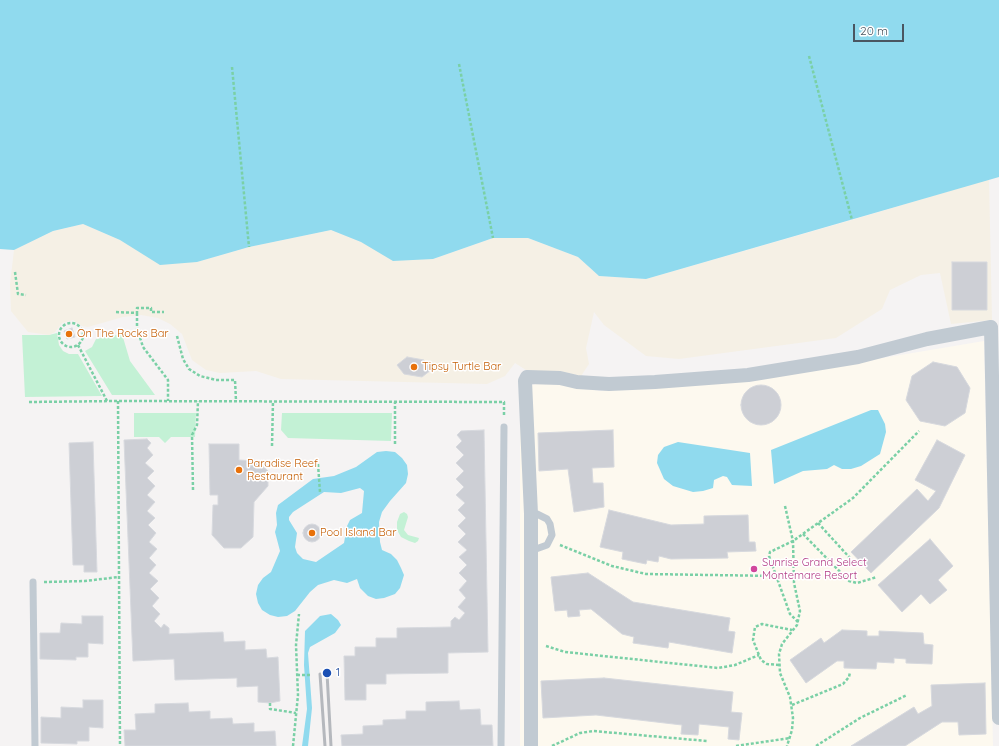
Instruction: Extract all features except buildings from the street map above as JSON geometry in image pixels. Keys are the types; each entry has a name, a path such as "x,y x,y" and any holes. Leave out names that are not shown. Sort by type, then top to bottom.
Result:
{"street":[{"path":"531,746 531,514 525,381 528,377 560,378 577,382 609,384 748,375 851,358 940,336 995,327 999,718"}],"lane":[{"path":"501,746 504,427"},
{"path":"531,514 537,514 547,519 552,529 550,540 542,548 531,549"},
{"path":"33,582 34,746"}],"path":[{"path":"809,56 852,220"},
{"path":"459,64 493,238"},
{"path":"232,67 248,247"},
{"path":"15,272 18,294 26,295"},
{"path":"164,312 151,312 151,308 137,308 137,328 143,346 168,380 168,401"},
{"path":"116,312 137,313"},
{"path":"73,322 82,328 83,337 78,345 68,347 60,341 58,332 64,324 73,322"},
{"path":"177,336 183,359 189,369 200,376 216,380 235,380 236,401"},
{"path":"78,345 107,401"},
{"path":"118,401 120,746"},
{"path":"193,490 192,435 197,425 198,401"},
{"path":"272,446 274,401"},
{"path":"29,402 504,402 504,427"},
{"path":"395,402 395,444"},
{"path":"798,622 790,614 769,554 772,550 794,541 853,498 919,430"},
{"path":"318,464 320,492"},
{"path":"785,506 794,541 794,583 800,611 798,622 782,644 779,664 792,705 793,718 790,738 787,746"},
{"path":"818,523 850,558"},
{"path":"803,534 848,580 857,583 877,577"},
{"path":"550,540 612,566 646,574 776,576"},
{"path":"33,582 84,581 119,577"},
{"path":"293,746 296,713 296,645 299,614"},
{"path":"779,664 764,663 758,654 753,638 756,626 762,624 792,631"},
{"path":"531,635 538,642 565,652 718,668 735,665 758,654"},
{"path":"792,705 843,684 850,672"},
{"path":"297,675 312,676"},
{"path":"816,746 860,718 908,695"},
{"path":"270,704 270,709 296,713"},
{"path":"552,746 580,733 593,731 707,741"},
{"path":"736,746 790,738"}],"shaded area":[{"name":"Sunrise Grand Select Montemare Resort","path":"984,341 993,746 520,746 520,389 542,382 600,391 775,376"}],"green space":[{"path":"57,333 59,345 63,351 69,354 78,354 102,396 25,397 22,335 49,335"},
{"path":"122,334 130,361 155,395 112,395 85,351 92,347 96,339"},
{"path":"134,413 196,413 195,437 171,437 165,443 159,437 134,437"},
{"path":"282,413 392,413 391,441 288,438 281,430"},
{"path":"404,512 408,517 404,530 408,535 419,538 415,543 401,537 397,530 397,522 400,514"}],"sand":[{"path":"989,179 992,320 951,324 940,273 921,275 890,290 882,309 836,338 679,359 646,356 604,325 594,312 586,348 589,364 581,376 559,371 529,372 515,363 505,376 487,384 281,379 256,371 220,373 206,370 192,360 182,334 170,324 158,318 141,315 123,317 88,327 82,326 73,320 62,323 55,332 49,335 28,332 11,311 10,284 14,250 53,231 83,224 120,240 197,262 249,247 331,230 361,242 433,259 493,238 528,238 578,257 599,276 646,279"}],"water":[{"path":"0,0 999,0 999,177 646,279 599,276 578,257 528,238 493,238 433,259 393,261 361,242 331,230 249,247 197,262 160,265 120,240 83,224 53,231 14,250 0,249"},
{"path":"871,410 878,410 885,424 886,432 880,454 861,466 851,469 842,469 834,465 827,469 803,471 774,484 771,450"},
{"path":"678,442 750,453 752,486 732,485 727,477 723,476 714,480 713,488 703,491 693,492 673,486 664,479 657,463 658,455 664,447"},
{"path":"377,452 395,452 407,465 408,474 406,483 382,512 379,522 382,550 391,554 397,560 404,575 400,588 395,594 376,599 368,596 360,588 357,579 347,583 334,580 318,585 310,592 295,611 287,616 278,617 270,615 262,610 258,603 256,594 258,585 263,578 271,572 280,551 275,532 277,525 276,513 278,505 313,479 334,476 356,467","holes":["360,488 364,491 362,513 350,520 347,526 344,543 316,562 303,559 297,553 295,547 297,533 289,520 289,517 293,512 324,492 341,493"]},
{"path":"331,614 341,625 335,633 310,647 308,653 312,708 308,746 302,746 307,709 304,665 305,631 320,616"}],"railway":[{"path":"327,673 331,746"},
{"path":"320,674 325,746"}],"place":[{"name":"On The Rocks Bar","path":"69,334"},
{"name":"Tipsy Turtle Bar","path":"414,367"},
{"name":"Paradise Reef Restaurant","path":"239,470"},
{"name":"Pool Island Bar","path":"312,533"},
{"name":"Sunrise Grand Select Montemare Resort","path":"754,569"},
{"name":"1","path":"327,673"}]}
